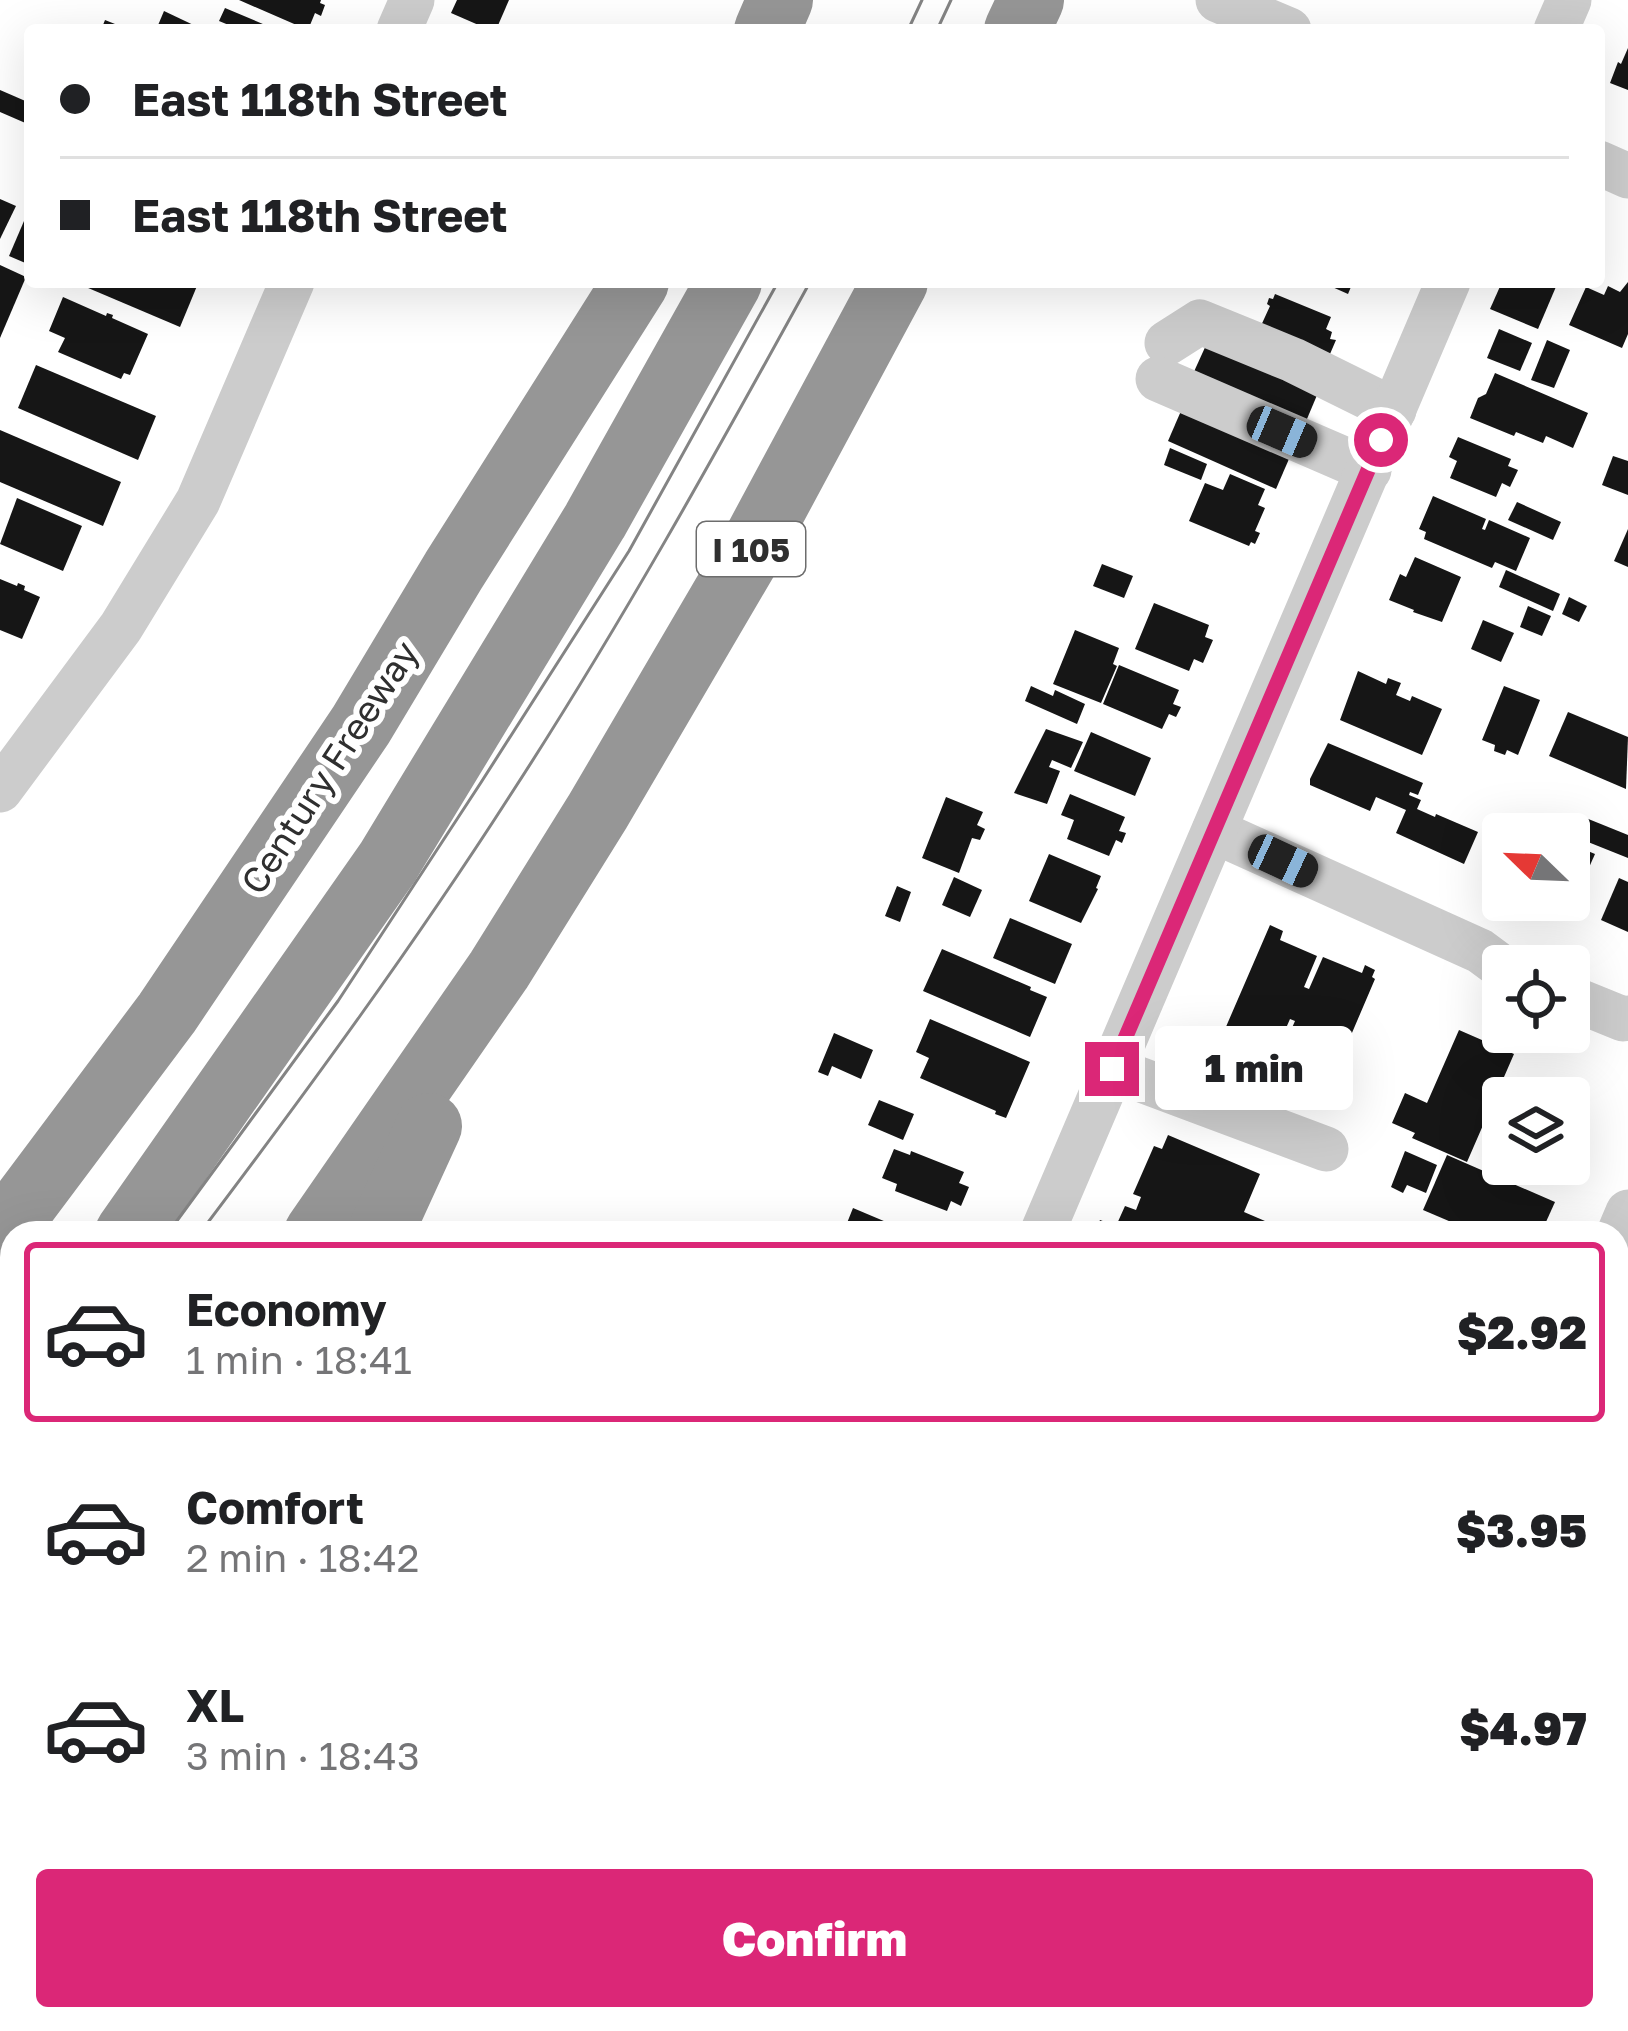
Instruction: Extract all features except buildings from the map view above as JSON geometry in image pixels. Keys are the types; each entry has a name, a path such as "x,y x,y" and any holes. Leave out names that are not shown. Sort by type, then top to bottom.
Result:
{"highway":[{"name":"Century Freeway","path":"11,1221 167,1013 361,725 632,288"},
{"path":"136,1221 388,862 595,521 726,288"},
{"name":"I 105","path":"325,1221 500,970 598,811 740,569 892,288"},
{"path":"385,1221 500,970"},
{"path":"0,1156 167,1013"}],"street":[{"path":"1218,0 1275,24"},
{"path":"0,790 121,627 198,501 289,288"},
{"path":"1047,1221 1445,288"},
{"path":"1369,470 1162,361 1200,322 1294,360 1394,410"},
{"path":"1214,831 1482,952"},
{"path":"1590,1006 1628,1018"},
{"path":"1112,1069 1326,1149"}],"tram line":[{"path":"911,24 922,0"},
{"path":"940,24 951,0"},
{"path":"177,1221 338,1001 480,784 629,551 775,288"},
{"path":"209,1221 360,1016 511,794 628,605 807,288"}],"route":[{"path":"1112,1069 1381,440"}]}
